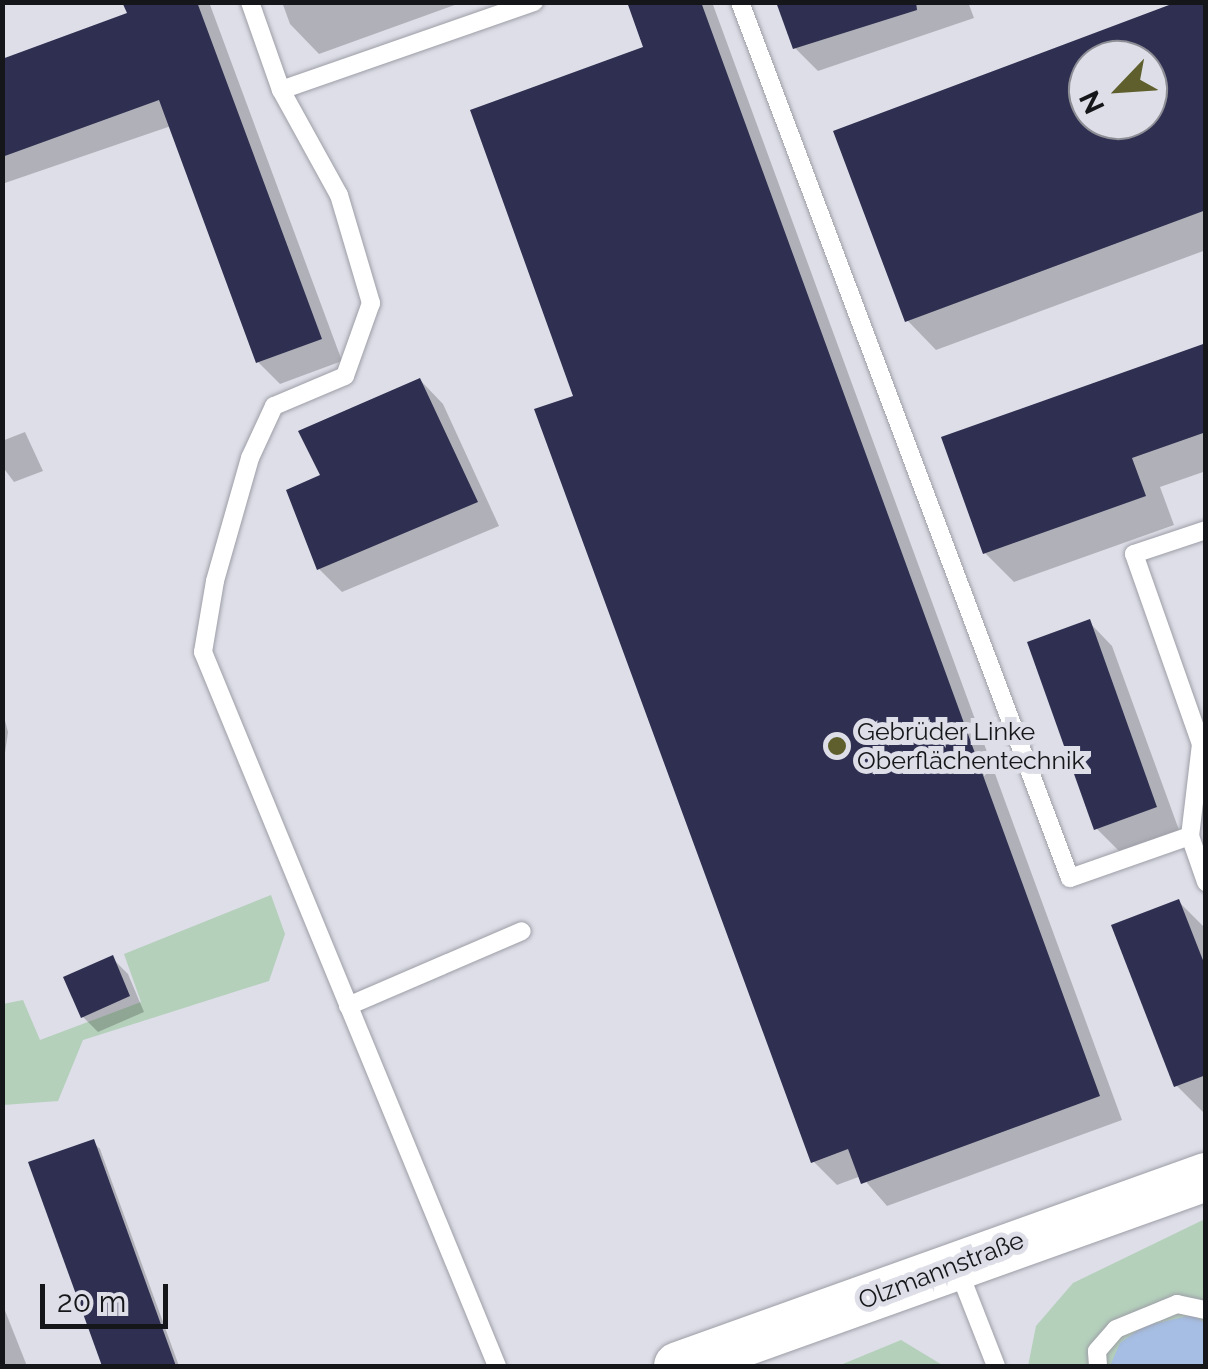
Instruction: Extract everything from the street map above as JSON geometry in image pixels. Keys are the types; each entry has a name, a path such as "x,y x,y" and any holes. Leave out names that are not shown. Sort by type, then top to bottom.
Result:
{"main road":[{"name":"Olzmannstraße","path":"678,1366 1206,1177"}],"lane":[{"path":"250,2 281,90 339,196 371,303 345,376 274,406 250,458 215,581 203,652 497,1366"},
{"path":"281,90 534,2"},
{"path":"740,2 1070,878 1190,836"},
{"path":"1206,530 1134,554 1201,744 1190,836 1206,882"},
{"path":"348,1006 522,931"},
{"path":"956,1264 996,1366"},
{"path":"1098,1366 1097,1351 1116,1329 1177,1304 1206,1310"}],"green space":[{"path":"271,895 285,934 269,981 83,1040 58,1101 3,1105 3,1004 23,1000 40,1040 141,1002 124,954"},
{"path":"1205,1219 1205,1366 1028,1366 1036,1326 1073,1283"},
{"path":"901,1340 944,1366 838,1366"}],"water":[{"path":"1193,1315 1205,1323 1205,1366 1110,1366 1120,1343 1144,1326"}],"building":[{"path":"122,2 197,2 322,339 256,363 159,100 2,157 2,59 127,13"},
{"name":"Gebrüder Linke Oberflächentechnik","path":"627,2 701,2 1100,1096 861,1184 848,1149 811,1163 534,409 573,396 470,110 643,47"},
{"path":"776,2 916,2 917,10 793,49"},
{"path":"1177,2 1206,2 1206,210 905,322 833,131 1068,43 1068,140 1168,140 1168,40 1076,40"},
{"path":"1206,343 1206,432 1132,458 1146,496 983,554 941,437"},
{"path":"420,378 478,502 317,570 286,490 320,475 298,431"},
{"path":"1090,619 1157,807 1094,830 1027,642"},
{"path":"1179,899 1206,968 1206,1075 1174,1087 1111,925"},
{"path":"113,955 130,996 81,1018 63,977"},
{"path":"94,1139 176,1366 102,1366 28,1162"}],"place":[{"name":"Gebrüder Linke Oberflächentechnik","path":"837,746"}]}
